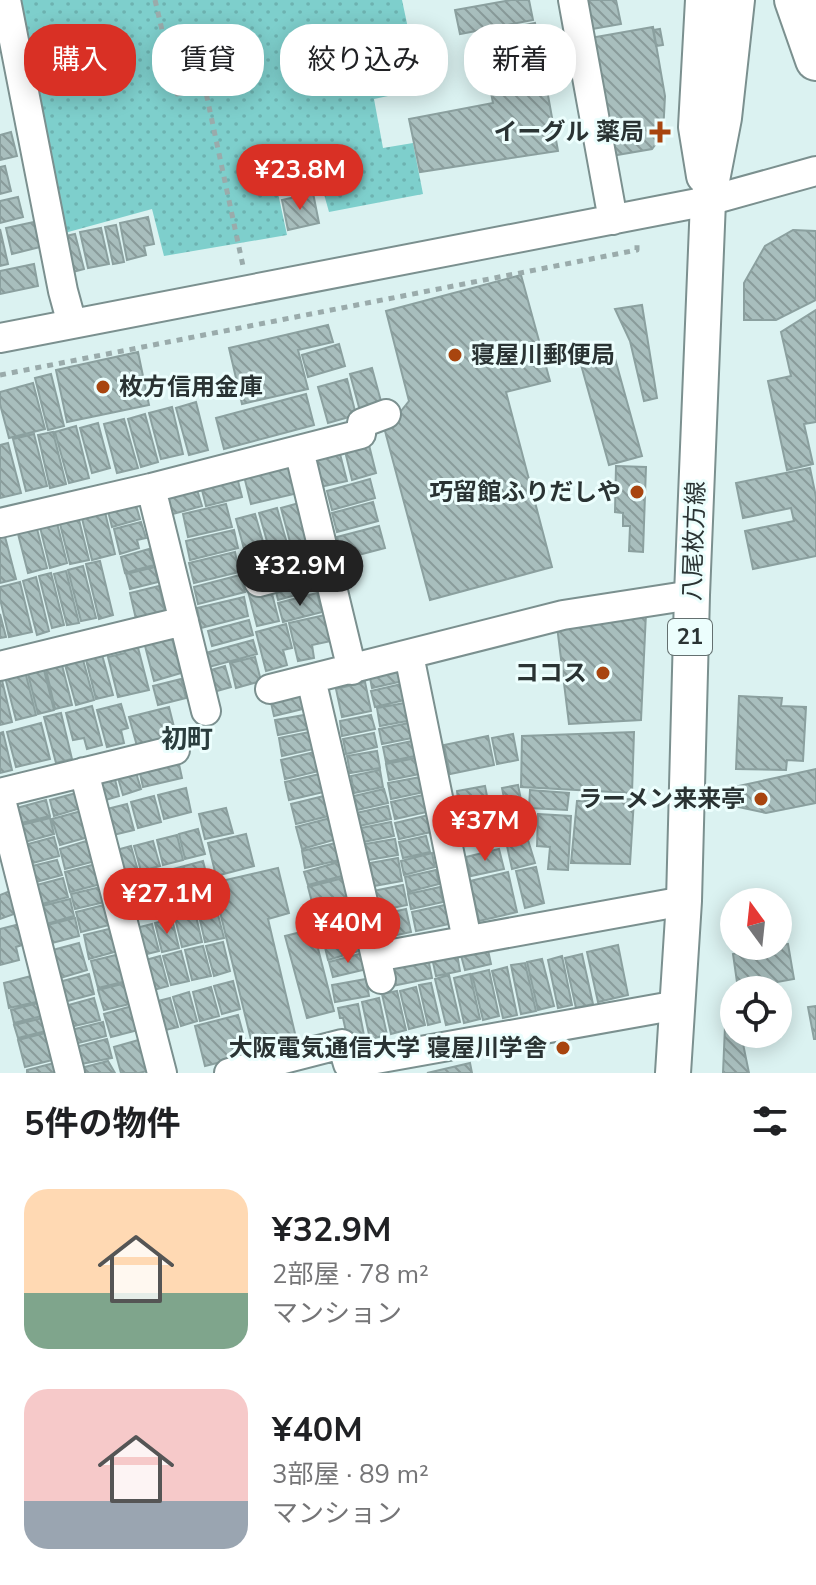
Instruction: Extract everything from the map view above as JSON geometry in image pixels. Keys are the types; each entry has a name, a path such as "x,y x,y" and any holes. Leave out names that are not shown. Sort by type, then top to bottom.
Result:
{"highway":[{"path":"795,0 816,60"}],"main road":[{"name":"八尾枚方線","path":"703,0 696,127 708,201"},
{"name":"八尾枚方線","path":"673,1073 684,901 692,595 708,201 724,118 737,0"}],"street":[{"path":"6,0 72,324"},
{"path":"573,0 625,217"},
{"path":"0,338 708,201 816,171"},
{"path":"0,523 361,434 362,423 386,414"},
{"path":"299,450 352,670"},
{"path":"151,488 206,711"},
{"path":"259,582 327,564"},
{"path":"270,689 563,615 692,595"},
{"path":"0,666 184,621"},
{"path":"409,655 467,940"},
{"path":"311,679 378,968 467,940 684,901"},
{"path":"70,1073 10,876 0,794 175,750"},
{"path":"84,772 162,1073"},
{"path":"229,1073 342,1044 348,1064 678,1005"}],"path":[{"path":"155,0 177,94 205,88 248,292"},
{"path":"0,375 637,250 625,217"}],"shaded area":[{"path":"16,0 402,0 407,24 280,24 280,96 388,96 374,99 383,148 413,143 423,194 329,212 313,155 272,165 287,235 164,256 152,209 61,234 34,96 136,96 136,24 24,24 24,42"}],"building":[{"path":"511,0 529,0 533,20 512,24 464,24 464,33 460,34 455,10"},
{"path":"586,0 616,0 621,24 592,29"},
{"path":"653,27 665,96 663,134 652,149 611,156 590,38"},
{"path":"660,29 663,45 656,46 653,30"},
{"path":"492,96 548,96 558,151 420,172 409,119 493,103"},
{"path":"11,132 17,156 0,160 0,135"},
{"path":"5,166 11,191 0,194 0,167"},
{"path":"313,193 319,223 288,230 282,200"},
{"path":"18,197 23,217 0,223 0,201"},
{"path":"148,217 154,244 144,246 146,255 127,260 120,223"},
{"path":"34,222 40,247 12,254 6,228"},
{"path":"116,225 124,262 113,264 105,227"},
{"path":"101,228 109,264 88,268 80,232"},
{"path":"0,229 8,264 0,266"},
{"path":"793,230 816,231 816,300 776,320 744,320 744,283 765,246"},
{"path":"75,234 84,269 69,273 61,237"},
{"path":"34,264 38,286 0,294 0,271"},
{"path":"521,275 550,381 506,392 552,567 430,600 385,431 409,401 386,311"},
{"path":"642,305 657,398 644,401 630,341 615,309"},
{"path":"816,310 816,422 804,424 813,464 787,470 768,381 791,376 781,332"},
{"path":"328,325 333,342 298,350 308,389 242,404 229,348"},
{"path":"339,344 345,366 308,377 302,355"},
{"path":"611,344 642,456 609,465 578,354"},
{"name":"枚方信用金庫","path":"138,352 149,405 67,422 56,370"},
{"path":"372,368 382,405 360,411 350,374"},
{"path":"51,374 64,426 48,430 35,378"},
{"path":"347,379 356,415 328,423 318,387"},
{"path":"33,383 45,429 9,438 0,392"},
{"path":"306,394 314,425 224,449 216,418"},
{"path":"196,402 208,450 189,455 176,408"},
{"path":"172,407 183,454 161,459 149,413"},
{"path":"145,414 158,462 141,467 128,419"},
{"path":"124,419 138,468 117,473 104,424"},
{"path":"98,423 110,468 92,473 80,428"},
{"path":"76,426 89,478 69,483 55,432"},
{"path":"53,432 66,484 50,488 38,435"},
{"path":"34,434 47,486 26,491 13,439"},
{"path":"8,443 21,493 0,498 0,445"},
{"path":"369,445 376,473 352,480 345,451"},
{"path":"340,454 347,481 320,487 314,460"},
{"path":"290,460 298,493 251,504 243,472"},
{"path":"616,466 646,467 643,552 629,551 630,526 623,526 623,513 615,512"},
{"path":"810,468 816,497 816,556 753,569 745,531 794,521 791,508 743,518 736,483"},
{"path":"236,473 242,497 206,506 200,482"},
{"path":"370,479 375,498 332,510 327,491"},
{"path":"195,483 202,506 169,515 163,492"},
{"path":"135,502 140,519 112,527 106,503"},
{"path":"373,502 378,521 337,532 332,513"},
{"path":"299,503 311,548 293,553 281,508"},
{"path":"226,504 232,527 188,537 183,514"},
{"path":"104,508 115,554 92,560 81,514"},
{"path":"277,508 290,554 272,559 259,513"},
{"path":"255,514 268,559 248,564 236,519"},
{"path":"78,516 89,560 70,564 59,520"},
{"path":"56,519 67,563 50,568 39,523"},
{"path":"141,522 146,538 137,540 139,548 120,554 114,529"},
{"path":"36,525 47,568 28,573 17,530"},
{"path":"379,526 385,548 343,559 337,537"},
{"path":"3,529 16,579 0,583 0,530"},
{"path":"234,530 238,548 190,560 186,541"},
{"path":"149,549 154,565 125,573 121,557"},
{"path":"235,552 239,572 194,583 189,563"},
{"path":"100,561 113,615 99,619 86,564"},
{"path":"83,566 96,618 81,621 68,570"},
{"path":"155,567 158,582 130,589 126,574"},
{"path":"66,571 79,623 67,625 54,574"},
{"path":"312,572 317,589 278,600 274,583"},
{"path":"51,573 64,625 52,628 39,576"},
{"path":"240,575 245,592 198,604 194,587"},
{"path":"36,577 49,631 37,635 23,581"},
{"path":"20,582 32,632 9,637 0,587"},
{"path":"159,586 165,612 136,619 130,593"},
{"path":"270,586 279,621 257,626 248,591"},
{"path":"317,593 322,612 283,622 278,603"},
{"path":"244,597 248,616 201,628 197,608"},
{"name":"ココス","path":"646,613 641,720 569,724 557,626"},
{"path":"0,614 6,637 0,638"},
{"path":"325,615 331,641 312,645 314,658 298,661 289,623"},
{"path":"249,620 253,635 212,646 208,631"},
{"path":"286,624 292,648 283,650 287,665 266,671 256,632"},
{"path":"171,634 181,673 154,681 144,642"},
{"path":"136,640 149,690 118,697 108,657 125,653 122,643"},
{"path":"253,640 257,654 205,668 202,654"},
{"path":"101,651 113,695 96,699 85,656"},
{"path":"82,656 94,700 76,705 64,661"},
{"path":"255,657 261,681 236,688 230,663"},
{"path":"61,661 72,705 55,709 45,665"},
{"path":"43,666 54,710 38,714 27,670"},
{"path":"225,666 231,687 210,693 204,672"},
{"path":"400,666 403,681 372,688 369,673"},
{"path":"25,671 36,715 16,720 5,677"},
{"path":"0,677 12,722 0,725"},
{"path":"181,679 186,698 158,705 153,686"},
{"path":"365,682 371,711 342,717 336,689"},
{"path":"406,683 409,699 375,707 371,691"},
{"path":"306,689 311,707 274,716 270,698"},
{"path":"739,696 782,698 781,706 806,707 803,761 787,760 786,770 736,769"},
{"path":"410,702 413,720 380,726 377,708"},
{"path":"121,704 128,728 121,730 124,743 107,747 97,710"},
{"path":"92,706 102,745 87,749 84,738 73,740 66,713"},
{"path":"169,707 176,735 137,746 129,717"},
{"path":"61,713 72,759 56,763 44,717"},
{"path":"310,714 313,728 278,735 275,720"},
{"path":"371,715 375,729 342,736 340,721"},
{"path":"414,722 417,737 382,744 379,729"},
{"path":"41,723 50,759 16,767 7,732"},
{"path":"315,731 318,748 282,756 279,738"},
{"path":"3,732 12,770 0,773 0,733"},
{"path":"634,732 632,793 521,787 522,736"},
{"path":"374,733 377,747 346,754 343,739"},
{"path":"513,734 518,760 497,764 492,738"},
{"path":"488,736 494,765 450,774 444,745"},
{"path":"417,740 420,755 386,762 383,747"},
{"path":"319,751 323,770 285,779 281,760"},
{"path":"377,751 380,768 350,773 347,756"},
{"path":"177,755 182,778 143,787 138,764"},
{"path":"421,757 425,773 389,780 386,764"},
{"path":"134,766 141,789 123,795 116,771"},
{"path":"816,769 816,803 766,813 738,807 734,787"},
{"path":"380,770 383,787 354,793 351,776"},
{"path":"113,771 119,796 99,802 93,777"},
{"path":"324,773 328,791 289,800 285,782"},
{"path":"426,776 429,791 391,799 388,783"},
{"path":"518,785 524,815 508,818 502,788"},
{"path":"485,786 488,801 459,806 457,791"},
{"path":"186,788 191,812 164,819 158,795"},
{"path":"384,789 388,803 357,810 354,796"},
{"path":"530,790 569,793 567,810 529,808"},
{"path":"80,792 84,807 54,816 50,800"},
{"path":"428,794 431,811 395,819 391,802"},
{"path":"328,795 333,815 296,824 291,804"},
{"path":"154,796 161,822 138,828 131,802"},
{"path":"634,799 630,864 571,863 577,801"},
{"path":"46,800 50,816 17,824 13,809"},
{"path":"127,804 134,830 109,836 103,810"},
{"path":"488,804 491,818 462,824 459,809"},
{"path":"388,806 391,819 359,826 356,813"},
{"path":"226,808 233,833 205,839 199,814"},
{"path":"85,810 92,836 60,845 52,819"},
{"path":"433,814 436,831 399,839 395,823"},
{"path":"538,814 571,816 568,870 548,869 550,847 537,846"},
{"path":"334,817 340,838 302,849 296,827"},
{"path":"50,818 54,834 21,843 17,826"},
{"path":"526,818 530,835 504,842 499,824"},
{"path":"492,821 496,840 466,846 462,827"},
{"path":"391,822 394,836 363,842 361,828"},
{"path":"198,829 205,854 185,859 179,834"},
{"path":"246,834 254,866 216,876 208,843"},
{"path":"177,835 183,860 163,865 157,840"},
{"path":"426,836 430,852 403,858 399,842"},
{"path":"54,837 59,856 25,865 21,846"},
{"path":"93,839 99,860 65,869 60,849"},
{"path":"395,839 398,855 368,860 365,844"},
{"path":"528,840 535,863 512,869 507,846"},
{"path":"153,841 160,866 141,871 134,846"},
{"path":"340,842 344,859 305,868 302,851"},
{"path":"131,846 138,871 120,876 113,851"},
{"path":"499,849 504,869 471,876 466,857"},
{"path":"432,853 435,867 404,875 401,861"},
{"path":"398,858 402,881 374,886 370,863"},
{"path":"57,860 62,875 32,883 28,867"},
{"path":"203,861 211,892 159,905 151,875"},
{"path":"342,861 346,875 308,885 304,872"},
{"path":"100,863 105,883 70,892 65,872"},
{"path":"536,867 544,903 525,908 516,871"},
{"path":"278,868 289,913 268,919 297,1042 254,1052 213,883"},
{"path":"436,870 439,884 408,892 405,877"},
{"path":"508,872 517,912 479,921 470,881"},
{"path":"146,876 154,906 129,913 121,882"},
{"path":"347,877 352,896 313,906 308,887"},
{"path":"63,878 68,897 38,905 33,886"},
{"path":"403,885 407,905 377,911 373,891"},
{"path":"105,886 109,901 75,909 71,894"},
{"path":"440,887 443,902 411,909 408,894"},
{"path":"10,891 17,913 0,919 0,895"},
{"path":"70,899 74,916 43,925 38,907"},
{"path":"351,899 355,915 319,923 315,907"},
{"path":"108,904 113,924 81,932 76,912"},
{"path":"445,905 449,924 416,931 412,912"},
{"path":"216,907 224,938 205,942 198,911"},
{"path":"406,909 411,932 383,938 379,915"},
{"path":"195,912 202,942 182,947 175,918"},
{"path":"354,916 358,931 323,940 319,925"},
{"path":"75,918 79,936 48,944 43,926"},
{"path":"172,919 179,948 162,952 155,923"},
{"path":"20,924 25,944 16,947 19,960 0,965 0,929"},
{"path":"152,924 159,951 139,956 132,929"},
{"path":"113,928 118,951 89,959 84,935"},
{"path":"313,929 334,1011 307,1018 285,936"},
{"path":"358,934 362,950 328,960 324,943"},
{"path":"486,941 491,964 465,970 459,948"},
{"path":"223,942 230,971 214,976 206,946"},
{"path":"79,943 87,970 57,979 49,951"},
{"path":"618,945 628,995 598,1002 587,952"},
{"path":"203,946 211,976 192,980 185,950"},
{"path":"456,948 460,971 436,976 431,953"},
{"path":"181,951 189,981 171,985 163,956"},
{"path":"363,953 367,969 333,977 329,962"},
{"path":"427,953 432,978 392,986 387,962"},
{"path":"120,954 127,981 98,988 91,961"},
{"path":"582,954 593,1004 576,1008 565,958"},
{"path":"160,956 168,986 150,991 142,961"},
{"path":"562,956 572,1005 558,1008 548,960"},
{"path":"542,959 554,1006 538,1010 527,962"},
{"path":"734,960 791,960 794,979 792,976 736,976"},
{"path":"525,963 536,1011 521,1014 511,965"},
{"path":"507,967 517,1015 503,1018 492,971"},
{"path":"489,970 499,1016 483,1020 472,974"},
{"path":"89,974 94,994 64,1002 59,982"},
{"path":"470,974 480,1019 464,1023 454,978"},
{"path":"35,975 41,1001 9,1008 4,983"},
{"path":"449,975 460,1022 446,1025 435,979"},
{"path":"366,979 369,996 335,1002 332,985"},
{"path":"233,981 240,1009 222,1014 214,986"},
{"path":"126,983 130,1004 104,1010 98,990"},
{"path":"431,983 440,1022 428,1025 419,985"},
{"path":"211,987 219,1016 200,1021 193,992"},
{"path":"416,987 425,1025 409,1029 400,991"},
{"path":"397,991 406,1030 391,1034 382,994"},
{"path":"189,992 197,1021 181,1026 173,997"},
{"path":"94,998 100,1020 70,1027 65,1006"},
{"path":"170,998 178,1027 161,1031 154,1002"},
{"path":"379,998 387,1035 370,1039 362,1002"},
{"path":"42,1002 46,1015 14,1023 11,1010"},
{"path":"358,1004 366,1046 353,1048 338,1008"},
{"path":"132,1006 138,1030 111,1037 104,1014"},
{"path":"816,1006 816,1039 814,1039 808,1007"},
{"path":"238,1015 249,1055 205,1066 195,1026"},
{"path":"47,1017 50,1030 18,1038 14,1025"},
{"path":"103,1022 106,1036 74,1044 71,1030"},
{"path":"49,1032 56,1059 25,1067 18,1040"},
{"path":"107,1039 112,1058 81,1064 76,1047"},
{"path":"142,1039 151,1070 121,1073 114,1047"},
{"path":"724,1048 744,1048 749,1073 723,1073"},
{"path":"108,1061 115,1073 82,1073 81,1068"},
{"path":"58,1062 61,1073 27,1073 27,1070"},
{"path":"470,1063 472,1073 427,1073"}],"place":[{"name":"イーグル 薬局","path":"660,132"},
{"name":"寝屋川郵便局","path":"455,355"},
{"name":"枚方信用金庫","path":"103,387"},
{"name":"巧留館ふりだしや","path":"637,492"},
{"name":"ココス","path":"603,673"},
{"name":"ラーメン来来亭","path":"761,799"},
{"name":"大阪電気通信大学 寝屋川学舎","path":"563,1048"}],"district":[{"name":"初町","path":"187,739"}]}
